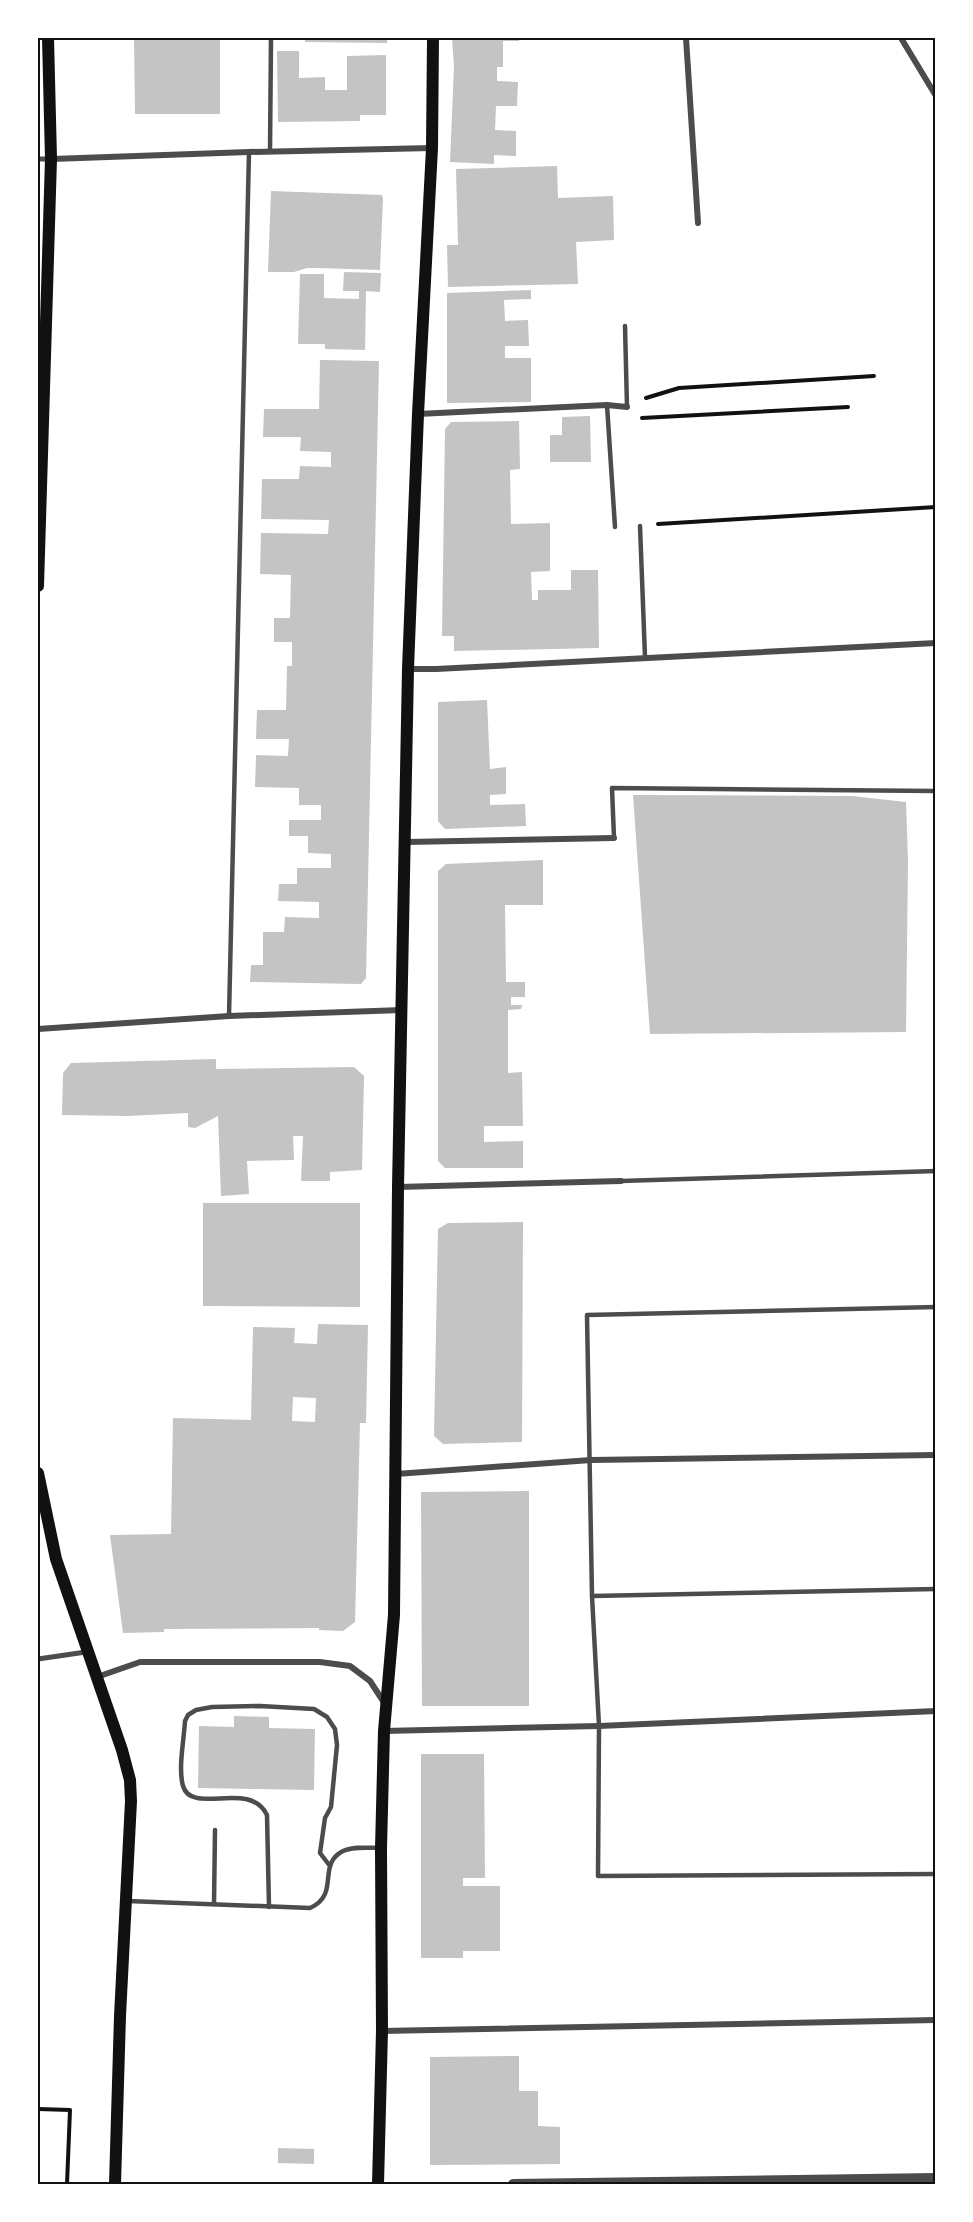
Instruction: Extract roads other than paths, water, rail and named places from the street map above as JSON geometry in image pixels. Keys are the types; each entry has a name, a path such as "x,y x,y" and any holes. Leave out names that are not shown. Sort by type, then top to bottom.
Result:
{"main road":[{"path":"38,586 51,159 48,38"},
{"path":"378,2184 382,2031 381,1848 384,1731 394,1615 398,1187 408,669 432,148 433,38"},
{"path":"38,1473 56,1558 122,1750 130,1780 115,2184"}],"street":[{"path":"686,38 698,222"},
{"path":"901,38 936,96"},
{"path":"38,159 432,148"},
{"path":"418,414 627,406"},
{"path":"408,669 936,643"},
{"path":"406,842 614,838"},
{"path":"38,1029 229,1016 403,1010"},
{"path":"398,1187 621,1181"},
{"path":"395,1474 591,1460 936,1455"},
{"path":"38,1659 87,1652"},
{"path":"97,1677 140,1662 320,1662 350,1666 370,1681 385,1705"},
{"path":"384,1731 599,1726 936,1711"},
{"path":"382,2031 936,2020"},
{"path":"513,2184 936,2178"}],"lane":[{"path":"270,151 271,38"},
{"path":"229,1016 249,152"},
{"path":"625,326 627,406"},
{"path":"607,405 615,527"},
{"path":"640,526 645,657"},
{"path":"614,838 612,788 936,791"},
{"path":"621,1181 936,1171"},
{"path":"936,1307 587,1315 592,1596 599,1726 598,1876 936,1874"},
{"path":"592,1596 936,1589"},
{"path":"269,1907 267,1815 257,1801 200,1799 191,1796 184,1789 182,1778 185,1721 188,1715 196,1710 212,1707 260,1706 314,1709 327,1717 335,1729 337,1745 331,1807 325,1818 320,1853 330,1866"},
{"path":"214,1904 215,1830"},
{"path":"125,1901 310,1908 319,1904 327,1894 330,1866 343,1851 354,1848 381,1848"}]}
